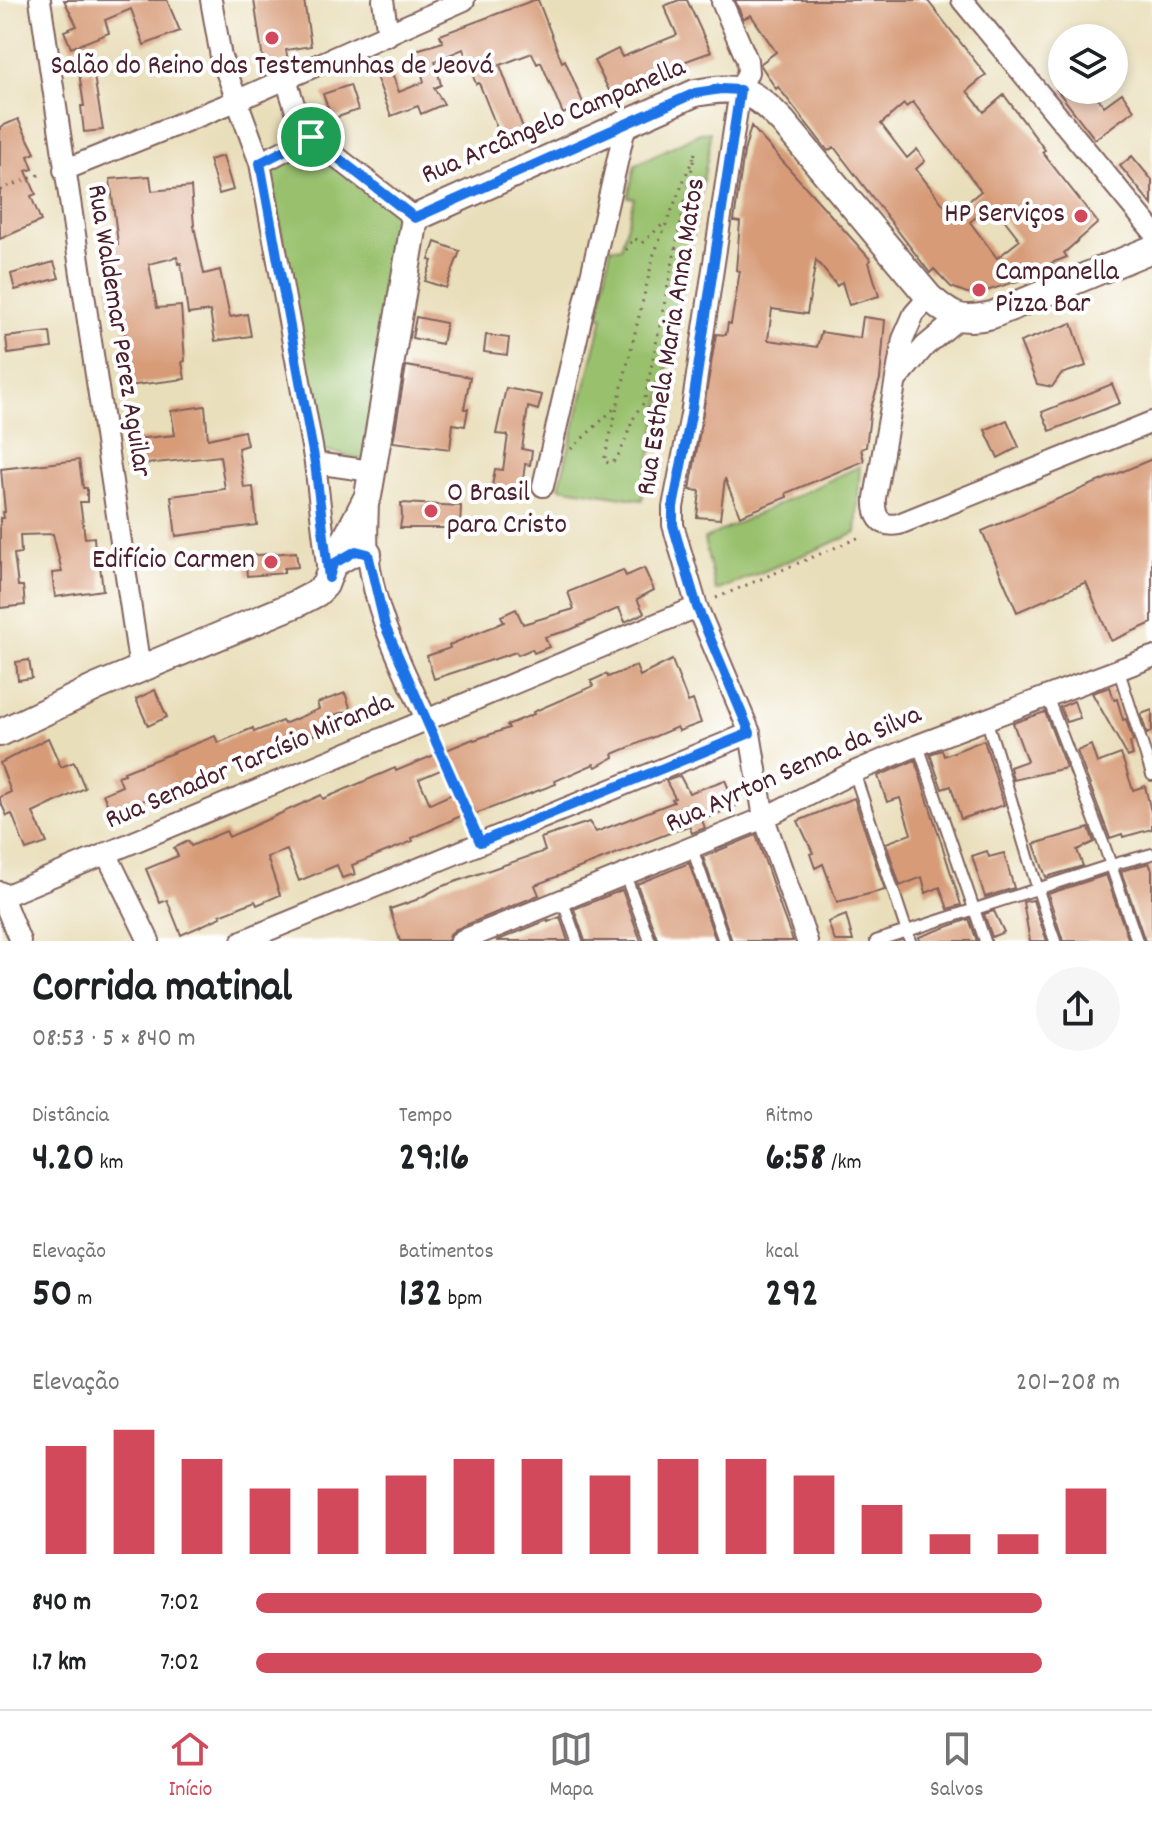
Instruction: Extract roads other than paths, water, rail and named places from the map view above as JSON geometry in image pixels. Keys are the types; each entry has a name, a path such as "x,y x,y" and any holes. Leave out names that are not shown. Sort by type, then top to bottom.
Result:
{"street":[{"name":"Rua Waldemar Perez Aguilar","path":"40,0 54,171 140,669"},
{"path":"211,0 221,57 260,163 315,463 331,571"},
{"path":"383,0 388,35"},
{"path":"54,171 236,101 464,0"},
{"path":"962,0 1152,230"},
{"name":"Rua Esthela Maria Anna Matos","path":"722,2 747,60 748,72 740,90 691,415 673,507 673,525 697,607 750,733 764,818 807,941"},
{"path":"286,79 295,108 311,137 415,218"},
{"path":"740,90 761,99 783,122 929,297 951,315 971,319 992,315 1152,249"},
{"name":"Rua Arcângelo Campanella","path":"0,733 140,669 310,598 331,571 370,484 415,218 695,93 740,90"},
{"path":"544,480 626,123"},
{"path":"260,163 311,137"},
{"path":"929,297 909,323 897,379 875,498 877,516 886,525 899,524 1152,422"},
{"path":"897,379 925,346 959,318"},
{"path":"315,463 370,484 368,554 385,626 426,719"},
{"path":"331,571 356,551 368,554"},
{"name":"Rua Senador Tarcísio Miranda","path":"1,895 697,607"},
{"name":"Rua Ayrton Senna da Silva","path":"461,941 498,934 562,899 764,818 854,772 1152,657"},
{"path":"242,941 750,733"},
{"path":"106,853 149,941"},
{"path":"1,895 20,941"}],"lane":[{"path":"1118,668 1152,775"},
{"path":"1047,696 1137,941"},
{"path":"986,719 1055,941"},
{"path":"918,745 985,941"},
{"path":"854,772 908,936"},
{"path":"692,848 724,941"},
{"path":"876,941 908,936 974,908 1152,854"},
{"path":"625,875 650,941"},
{"path":"562,899 577,941"}],"place":[{"name":"Salão do Reino das Testemunhas de Jeová","path":"272,38"},
{"name":"HP Serviços","path":"1081,216"},
{"name":"Campanella Pizza Bar","path":"979,290"},
{"name":"O Brasil para Cristo","path":"431,511"},
{"name":"Edifício Carmen","path":"271,562"}]}
